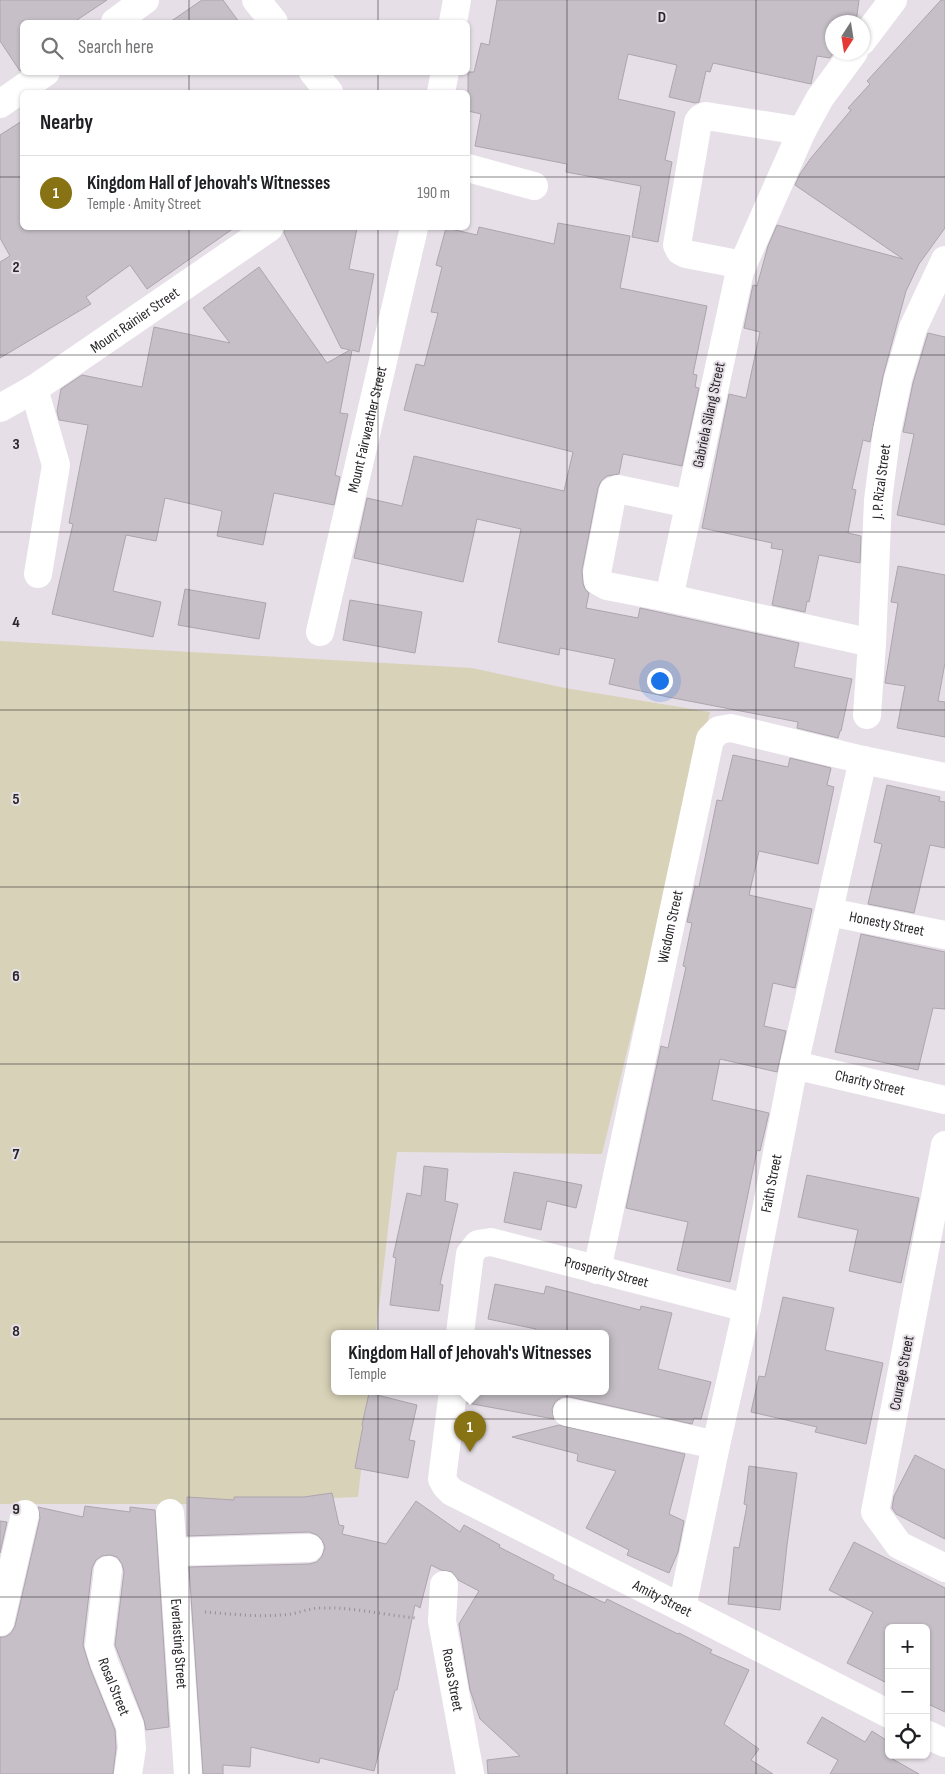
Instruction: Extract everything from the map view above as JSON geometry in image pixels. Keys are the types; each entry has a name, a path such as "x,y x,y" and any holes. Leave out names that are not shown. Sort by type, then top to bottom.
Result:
{"street":[{"path":"118,20 146,0"},
{"path":"256,0 272,20"},
{"path":"454,20 457,0"},
{"path":"870,31 894,0"},
{"name":"Gabriela Silang Street","path":"669,598 740,271 802,131 820,98 848,60"},
{"path":"20,90 42,75"},
{"path":"315,75 327,90"},
{"path":"441,90 444,75"},
{"path":"0,104 20,90"},
{"path":"743,265 686,254 680,251 677,245 698,122 706,116 802,131"},
{"path":"470,169 534,186"},
{"name":"Mount Rainier Street","path":"0,408 34,390 266,230"},
{"name":"Mount Fairweather Street","path":"320,632 414,230"},
{"name":"J. P. Rizal Street","path":"867,715 878,500 887,431 898,379 913,328 945,260"},
{"path":"34,390 56,465 38,574"},
{"path":"689,504 618,489 613,491 597,573 598,581 607,586 872,643"},
{"name":"Wisdom Street","path":"597,1270 710,739 719,730 731,728 863,760 945,777"},
{"name":"Faith Street","path":"682,1608 747,1308 794,1065 863,760"},
{"name":"Honesty Street","path":"829,912 945,936"},
{"name":"Charity Street","path":"794,1065 945,1100"},
{"name":"Courage Street","path":"945,1145 875,1512 899,1545 945,1568"},
{"name":"Prosperity Street","path":"460,1330 470,1254 478,1244 491,1242 747,1308"},
{"name":"Amity Street","path":"452,1395 442,1479 452,1492 885,1712"},
{"path":"567,1412 716,1445"},
{"name":"Everlasting Street","path":"170,1513 188,1774"},
{"path":"0,1622 26,1514"},
{"path":"173,1552 309,1548"},
{"name":"Rosal Street","path":"108,1570 99,1646 130,1726 132,1748 128,1774"},
{"name":"Rosas Street","path":"444,1585 442,1621 470,1774"},
{"path":"930,1736 945,1743"}],"path":[{"path":"178,1610 281,1615 299,1613 308,1608 347,1609 442,1621"}],"shaded area":[{"path":"0,641 472,668 565,688 710,712 602,1154 397,1152 376,1330 331,1330 331,1395 370,1395 358,1497 184,1504 0,1504"}],"building":[{"path":"0,0 107,0 77,20 20,20 20,71 0,41"},
{"path":"202,0 223,0 238,20 173,20"},
{"path":"497,0 859,0 857,15 825,15 825,57 817,56 811,84 713,63 710,72 706,71 699,102 695,103 669,97 677,65 628,54 618,99 675,112 665,160 672,162 658,242 632,237 641,186 566,172 567,164 475,146 481,114 470,111 468,75 470,75 470,72 474,72 481,43 489,45"},
{"path":"941,0 945,0 945,228 919,264 906,291 883,376 870,442 863,440 852,489 856,490 848,533 861,536 860,563 819,555 805,612 772,605 783,550 771,548 772,543 702,528 729,394 746,398 760,332 744,328 753,285 757,286 768,246 777,225 903,259 795,185 811,158 851,110 848,108 870,84 867,81"},
{"path":"20,122 20,230 231,230 147,289 130,265 86,297 91,304 0,358 0,262 10,256 0,238 0,135"},
{"path":"558,223 630,236 620,288 707,306 693,374 697,375 695,387 699,388 682,466 623,454 619,474 607,476 601,481 582,570 583,583 589,593 586,608 638,618 640,608 799,643 794,667 852,679 838,738 797,728 798,722 609,684 615,659 560,648 559,655 498,642 521,529 477,519 463,582 354,558 367,498 402,506 414,456 564,491 573,452 404,410 416,364 424,366 438,313 431,312 442,267 436,265 445,230 477,235 479,227 554,244"},
{"path":"285,230 357,230 349,269 374,274 359,352 352,350 340,413 348,414 335,475 340,477 334,505 274,493 263,545 217,536 222,511 165,498 156,541 126,535 113,591 161,602 153,637 52,614 73,524 69,523 88,425 59,420 57,411 61,389 82,375 142,387 154,327 230,343 203,308 259,267 327,363 350,350 341,348 284,233"},
{"path":"928,333 945,337 945,525 897,515 914,434 903,432 913,383"},
{"path":"898,566 945,575 945,663 938,701 945,702 945,737 897,728 905,686 885,683 898,603 891,602"},
{"path":"185,589 266,603 259,639 178,625"},
{"path":"350,600 422,612 415,653 343,640"},
{"path":"733,755 788,767 790,758 831,768 827,785 834,787 818,864 759,851 749,895 812,909 795,988 773,983 764,1026 786,1031 777,1072 720,1059 712,1100 769,1113 760,1151 757,1150 730,1282 677,1270 688,1222 626,1208 661,1046 668,1048 686,967 683,966 692,923 687,922 695,886 699,887 717,800 722,801"},
{"path":"887,785 940,797 939,801 945,802 945,848 930,845 914,913 868,904 882,844 874,842"},
{"path":"861,934 945,952 945,1009 933,1008 918,1070 835,1052"},
{"path":"424,1166 448,1169 445,1201 458,1204 440,1284 443,1285 439,1311 390,1305 396,1258 393,1257 407,1193 421,1196"},
{"path":"514,1172 582,1185 576,1208 547,1201 541,1230 504,1222"},
{"path":"807,1175 919,1198 901,1283 849,1271 858,1230 798,1217"},
{"path":"495,1284 544,1294 546,1286 640,1310 641,1306 672,1313 658,1369 711,1382 701,1419 694,1418 692,1424 570,1397 562,1397 555,1402 552,1409 554,1419 467,1403 468,1395 609,1395 609,1330 536,1330 488,1319"},
{"path":"783,1297 834,1308 825,1350 883,1363 866,1444 815,1432 817,1427 751,1412 759,1376 765,1377"},
{"path":"369,1395 377,1395 417,1405 409,1440 415,1441 408,1478 355,1468"},
{"path":"559,1425 685,1454 669,1514 684,1521 678,1552 669,1573 627,1555 629,1550 586,1528 616,1471 577,1461 578,1454 512,1437"},
{"path":"915,1455 945,1470 945,1539 896,1514 892,1508 894,1496"},
{"path":"749,1466 797,1473 780,1610 728,1604 734,1547 739,1548 747,1505 744,1504"},
{"path":"332,1493 339,1525 344,1526 342,1534 386,1544 416,1501 460,1532 464,1525 500,1545 499,1547 554,1575 553,1579 605,1603 607,1599 712,1650 710,1653 749,1670 724,1724 759,1749 751,1760 773,1774 488,1774 487,1760 520,1756 480,1719 470,1690 459,1624 479,1591 458,1580 452,1572 441,1570 431,1565 420,1608 415,1605 397,1690 395,1690 374,1771 320,1758 319,1763 251,1747 250,1767 223,1765 223,1774 203,1774 189,1567 309,1564 317,1562 322,1556 325,1547 317,1535 309,1532 187,1536 187,1497 234,1500 234,1497 304,1497"},
{"path":"85,1506 130,1512 130,1507 155,1510 169,1727 146,1730 144,1720 115,1645 124,1572 122,1564 117,1557 110,1555 102,1556 96,1560 92,1568 83,1645 90,1668 115,1730 116,1748 113,1774 0,1774 0,1637 5,1637 11,1633 15,1626 40,1518 38,1507 83,1517"},
{"path":"0,1521 7,1522 0,1553"},
{"path":"854,1542 945,1588 945,1712 930,1705 930,1624 885,1624 885,1682 847,1663 873,1612 829,1590"},
{"path":"822,1717 865,1742 872,1731 885,1739 885,1759 893,1759 919,1774 830,1774 838,1760 807,1743"}],"place":[{"name":"Kingdom Hall of Jehovah's Witnesses","path":"470,1452"}]}
